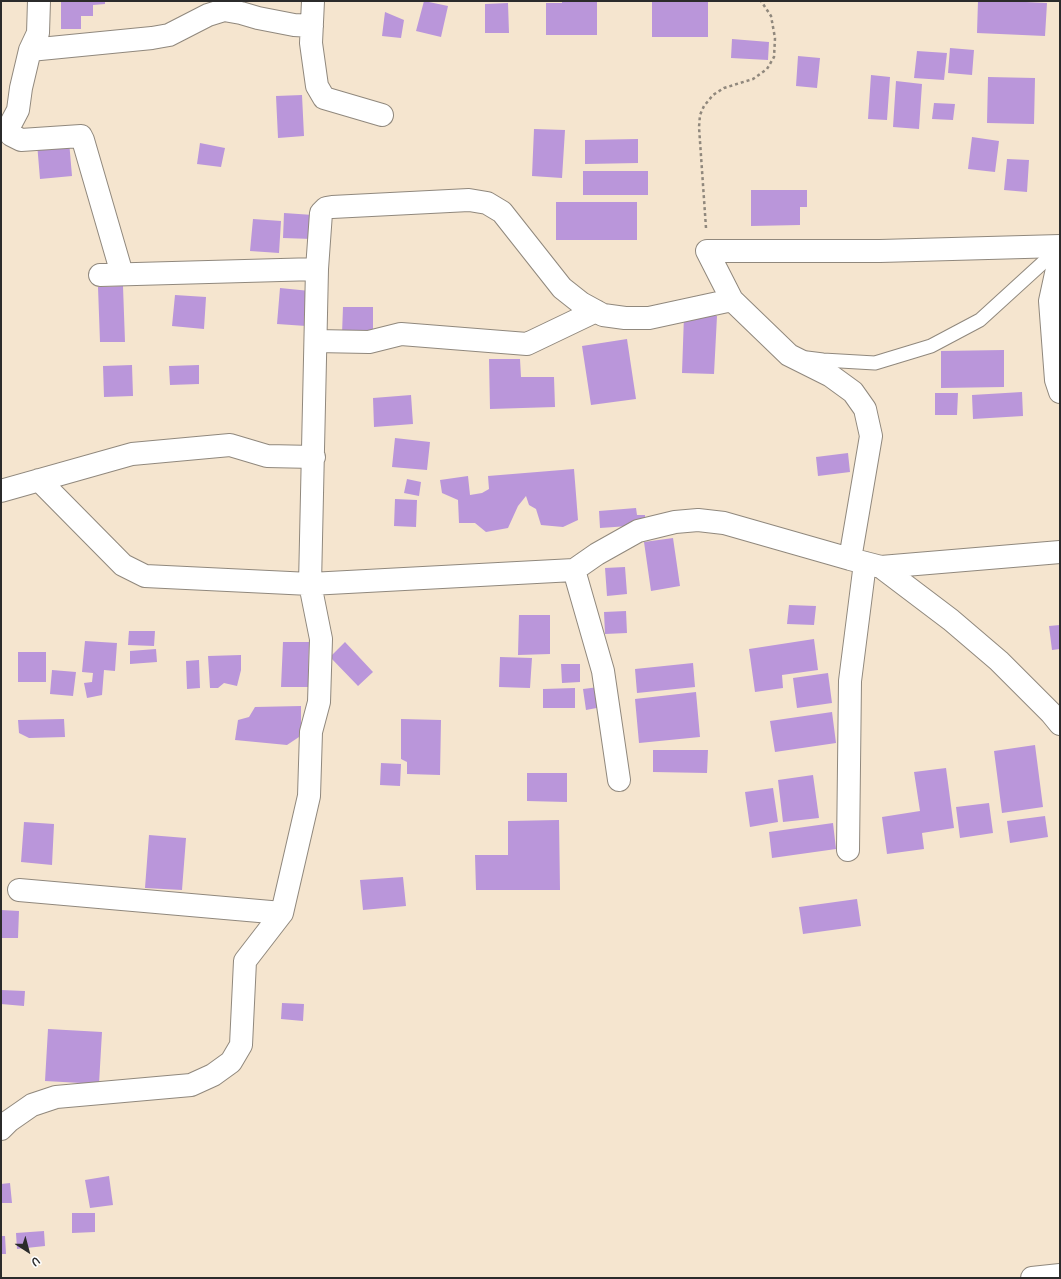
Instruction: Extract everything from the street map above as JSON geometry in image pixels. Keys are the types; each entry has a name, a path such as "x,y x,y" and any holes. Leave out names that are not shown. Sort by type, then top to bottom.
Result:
{"street":[{"path":"39,1 38,33 30,50 21,88 18,110 8,129 11,135 21,140 81,136 122,274"},
{"path":"313,1 311,43 318,86 324,98 382,115"},
{"path":"30,50 169,35 208,15 224,10 258,18 312,26"},
{"path":"1,1129 9,1121 32,1105 56,1097 191,1085 213,1075 231,1062 241,1045 245,961 282,913 309,796 311,732 319,702 321,639 310,584 317,269 321,213 326,208 332,206 469,200 487,203 502,212 562,288 581,303 603,315 625,318 649,318 732,300"},
{"path":"848,850 850,681 865,563 870,436 865,409 853,392 831,376 789,355 732,300 707,251 880,251 1060,246"},
{"path":"1060,255 1050,301 1056,380 1060,392"},
{"path":"100,274 317,269"},
{"path":"316,341 369,342 401,334 527,344 596,311"},
{"path":"1,491 132,454 230,446 267,456 314,457"},
{"path":"39,480 123,565 145,576 310,584 574,570 597,554 638,532 676,522 698,520 724,523 865,563 951,620 999,661 1060,724"},
{"path":"865,563 1060,552"},
{"path":"574,570 603,672 619,780"},
{"path":"19,890 282,913"},
{"path":"1032,1278 1060,1275"}],"lane":[{"path":"789,355 823,360 874,363 931,346 980,320 1060,246"}],"path":[{"path":"707,251 698,127 700,115 704,106 713,95 724,88 753,79 767,69 774,57 775,38 771,16 761,1"}],"building":[{"path":"61,1 105,1 105,4 93,5 93,16 81,16 81,29 61,29"},
{"path":"424,1 448,6 441,37 416,31"},
{"path":"562,1 597,1 597,35 546,35 546,3 562,3"},
{"path":"652,1 708,1 708,37 652,37"},
{"path":"978,1 1026,1 1047,3 1045,36 977,33"},
{"path":"508,3 509,33 485,33 485,4"},
{"path":"385,12 404,20 401,38 382,36"},
{"path":"732,39 769,42 768,60 731,58"},
{"path":"950,48 974,50 972,75 948,73"},
{"path":"917,51 947,53 944,80 914,78"},
{"path":"798,56 820,58 817,88 796,86"},
{"path":"871,75 890,77 887,120 868,119"},
{"path":"988,77 1035,78 1034,124 987,123"},
{"path":"896,81 922,84 919,129 893,127"},
{"path":"302,95 304,136 278,138 276,96"},
{"path":"934,103 955,104 953,120 932,119"},
{"path":"534,129 565,130 562,178 532,176"},
{"path":"972,137 999,141 995,172 968,169"},
{"path":"638,139 638,163 585,164 585,140"},
{"path":"69,141 72,176 40,179 37,143"},
{"path":"200,143 225,148 221,167 197,164"},
{"path":"1007,159 1029,160 1027,192 1004,190"},
{"path":"583,171 648,171 648,195 583,195"},
{"path":"751,190 807,190 807,207 800,207 800,225 751,226"},
{"path":"556,202 637,202 637,240 556,240"},
{"path":"284,213 313,215 312,239 283,238"},
{"path":"253,219 281,221 279,253 250,251"},
{"path":"123,286 125,342 100,342 98,287"},
{"path":"280,288 310,291 306,326 277,324"},
{"path":"175,295 206,297 204,329 172,326"},
{"path":"343,307 373,307 373,334 342,334"},
{"path":"684,315 717,316 714,374 682,373"},
{"path":"627,339 636,399 591,405 582,346"},
{"path":"1004,350 1004,387 941,388 941,351"},
{"path":"489,359 520,359 521,377 554,377 555,407 490,409"},
{"path":"132,365 133,396 104,397 103,366"},
{"path":"199,365 199,384 170,385 169,366"},
{"path":"1022,392 1023,416 973,419 972,395"},
{"path":"935,393 958,393 957,415 935,415"},
{"path":"411,395 413,424 374,427 373,398"},
{"path":"395,438 430,442 427,470 392,467"},
{"path":"848,453 850,472 818,476 816,457"},
{"path":"574,469 578,520 563,527 541,525 536,509 529,505 526,496 518,506 508,528 486,532 475,523 459,523 458,500 442,493 440,480 468,476 470,495 482,493 489,489 488,476"},
{"path":"407,479 421,482 419,496 404,493"},
{"path":"395,499 417,500 416,527 394,526"},
{"path":"636,508 637,515 645,515 645,518 639,519 643,525 600,528 599,511"},
{"path":"673,538 680,586 651,591 644,542"},
{"path":"625,567 627,594 607,596 605,568"},
{"path":"789,605 816,606 814,625 787,624"},
{"path":"626,611 627,633 605,634 604,612"},
{"path":"519,615 550,615 550,654 518,655"},
{"path":"1060,625 1060,649 1052,650 1049,626"},
{"path":"129,631 155,631 154,646 128,645"},
{"path":"814,639 818,670 782,675 783,688 755,692 749,649"},
{"path":"85,641 117,643 115,671 104,670 102,695 87,698 84,683 92,682 93,673 82,672"},
{"path":"283,642 309,642 308,687 281,687"},
{"path":"345,642 373,672 358,686 330,657"},
{"path":"156,649 157,662 130,664 130,651"},
{"path":"18,652 46,652 46,682 18,682"},
{"path":"241,655 241,670 237,686 224,683 218,688 210,688 208,656"},
{"path":"500,657 532,658 530,688 499,687"},
{"path":"199,660 200,688 187,689 186,661"},
{"path":"693,663 695,687 637,693 635,669"},
{"path":"561,664 580,664 580,682 562,683"},
{"path":"52,670 76,672 73,696 50,694"},
{"path":"828,673 832,703 797,708 793,678"},
{"path":"599,687 602,707 586,710 583,689"},
{"path":"575,688 575,708 543,708 543,689"},
{"path":"696,692 700,737 639,743 635,699"},
{"path":"301,706 301,729 299,737 287,745 235,740 238,720 249,717 255,707"},
{"path":"832,712 836,743 775,752 770,721"},
{"path":"64,719 65,737 29,738 19,733 18,720"},
{"path":"401,719 441,720 440,775 407,774 407,762 401,759"},
{"path":"1035,745 1043,807 1002,813 994,751"},
{"path":"653,750 708,750 707,773 653,772"},
{"path":"381,763 401,764 400,786 380,785"},
{"path":"946,768 954,828 922,833 924,849 887,854 882,817 920,811 914,772"},
{"path":"527,773 567,773 567,802 527,801"},
{"path":"813,775 819,818 783,822 778,780"},
{"path":"773,788 778,822 750,827 745,792"},
{"path":"989,803 993,833 960,838 956,807"},
{"path":"1045,816 1048,837 1010,843 1007,821"},
{"path":"559,820 560,890 476,890 475,855 508,855 508,821"},
{"path":"24,822 54,824 52,865 21,862"},
{"path":"833,823 836,849 772,858 769,832"},
{"path":"149,835 186,838 182,890 145,888"},
{"path":"403,877 406,906 363,910 360,880"},
{"path":"857,899 861,926 803,934 799,907"},
{"path":"1,910 19,911 18,938 1,938"},
{"path":"1,990 25,991 24,1006 1,1004"},
{"path":"282,1003 304,1004 303,1021 281,1019"},
{"path":"48,1029 102,1032 99,1084 45,1081"},
{"path":"109,1176 113,1205 90,1208 85,1180"},
{"path":"10,1183 12,1203 1,1203 1,1184"},
{"path":"72,1213 95,1213 95,1232 72,1233"},
{"path":"44,1231 45,1246 17,1249 16,1233"},
{"path":"1,1236 5,1236 6,1254 1,1254"}]}
